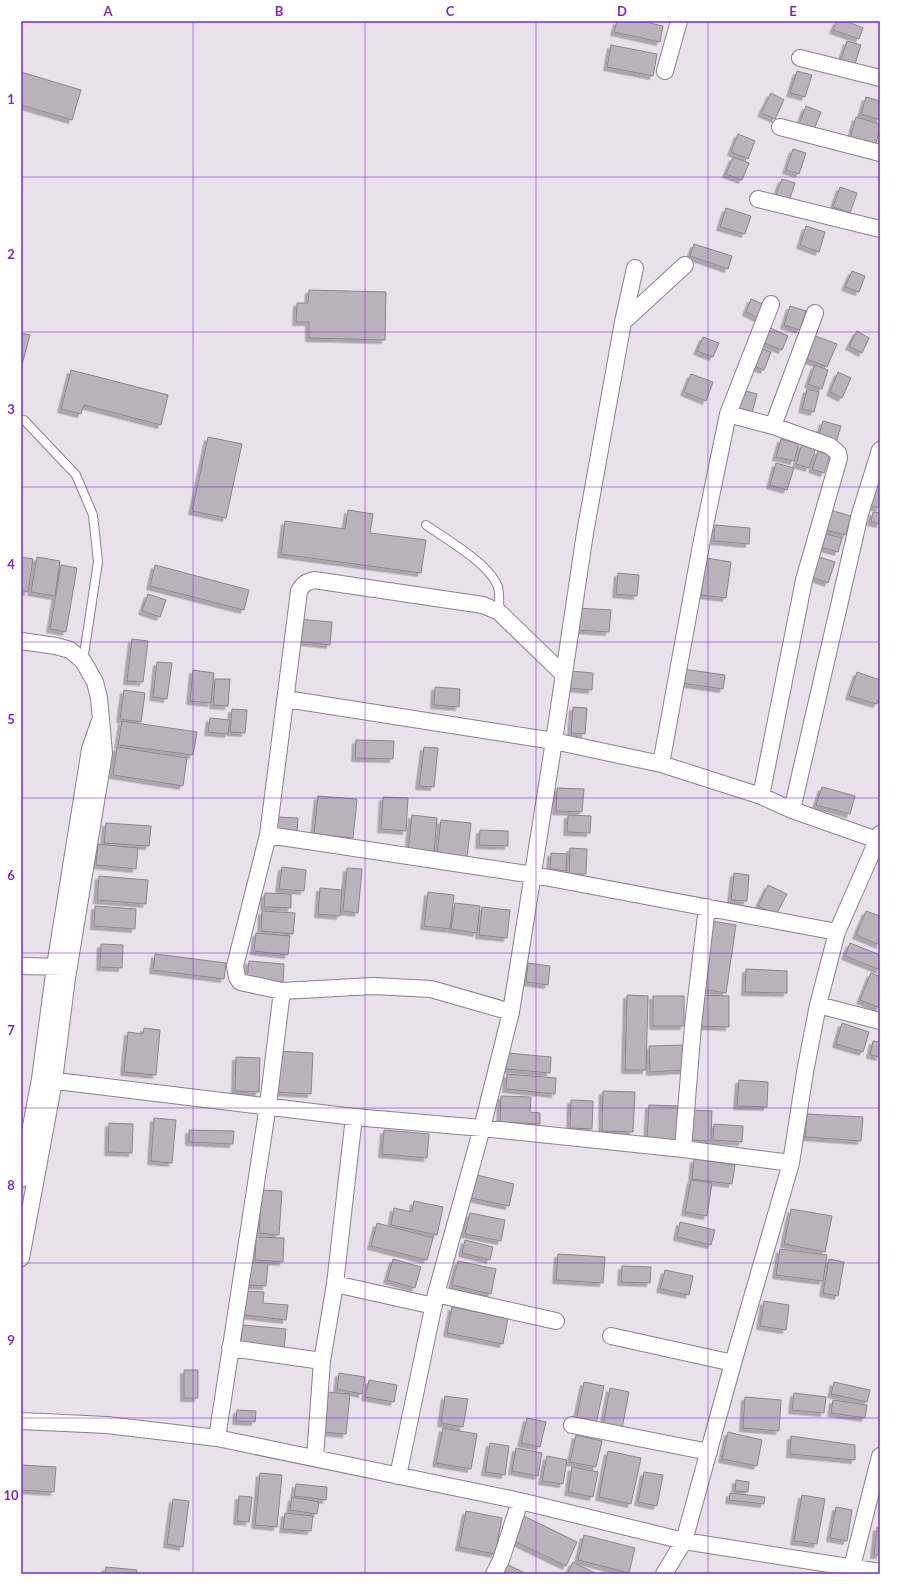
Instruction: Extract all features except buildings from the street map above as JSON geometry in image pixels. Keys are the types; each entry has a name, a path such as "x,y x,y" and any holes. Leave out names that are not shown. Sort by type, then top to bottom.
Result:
{"street":[{"path":"664,70 679,21"},
{"path":"800,58 880,78"},
{"path":"780,128 880,153"},
{"path":"758,199 880,229"},
{"path":"623,322 685,265"},
{"path":"398,1476 435,1300 482,1128 511,1012 534,875 585,533 623,322 635,268"},
{"path":"661,764 702,540 728,414 771,304"},
{"path":"773,426 815,313"},
{"path":"728,414 773,426 830,446 838,453 839,458 804,580 761,796"},
{"path":"792,810 860,514 880,450"},
{"path":"511,1012 431,989 373,986 282,991 240,982 235,972 235,966 268,835 299,591 306,582 314,580 483,605 500,612 564,675"},
{"path":"21,641 56,646 70,650 83,661 95,682 99,698 100,720 90,749 47,1080 21,1258"},
{"path":"286,699 554,741 661,764 761,796 792,810 879,837 837,932 818,1005 805,1072 791,1163 733,1363 684,1541 664,1574"},
{"path":"268,835 534,875 837,932"},
{"path":"683,1149 693,1025 707,907"},
{"path":"21,966 61,972"},
{"path":"21,976 61,972"},
{"path":"216,1438 268,1105 282,991"},
{"path":"818,1005 880,1020"},
{"path":"47,1080 268,1105 354,1117 482,1128 683,1149 791,1163"},
{"path":"21,1179 47,1080"},
{"path":"315,1458 322,1361 335,1284 354,1117"},
{"path":"335,1284 556,1321"},
{"path":"611,1336 733,1363"},
{"path":"230,1348 322,1361"},
{"path":"21,1421 107,1425 216,1438 520,1501 684,1541 880,1572"},
{"path":"572,1425 709,1452"},
{"path":"852,1567 880,1456"},
{"path":"494,1574 501,1560 520,1501"}],"lane":[{"path":"24,420 76,475 93,515 98,562 83,661"},
{"path":"426,525 476,559 497,586 500,597 500,612"}]}
